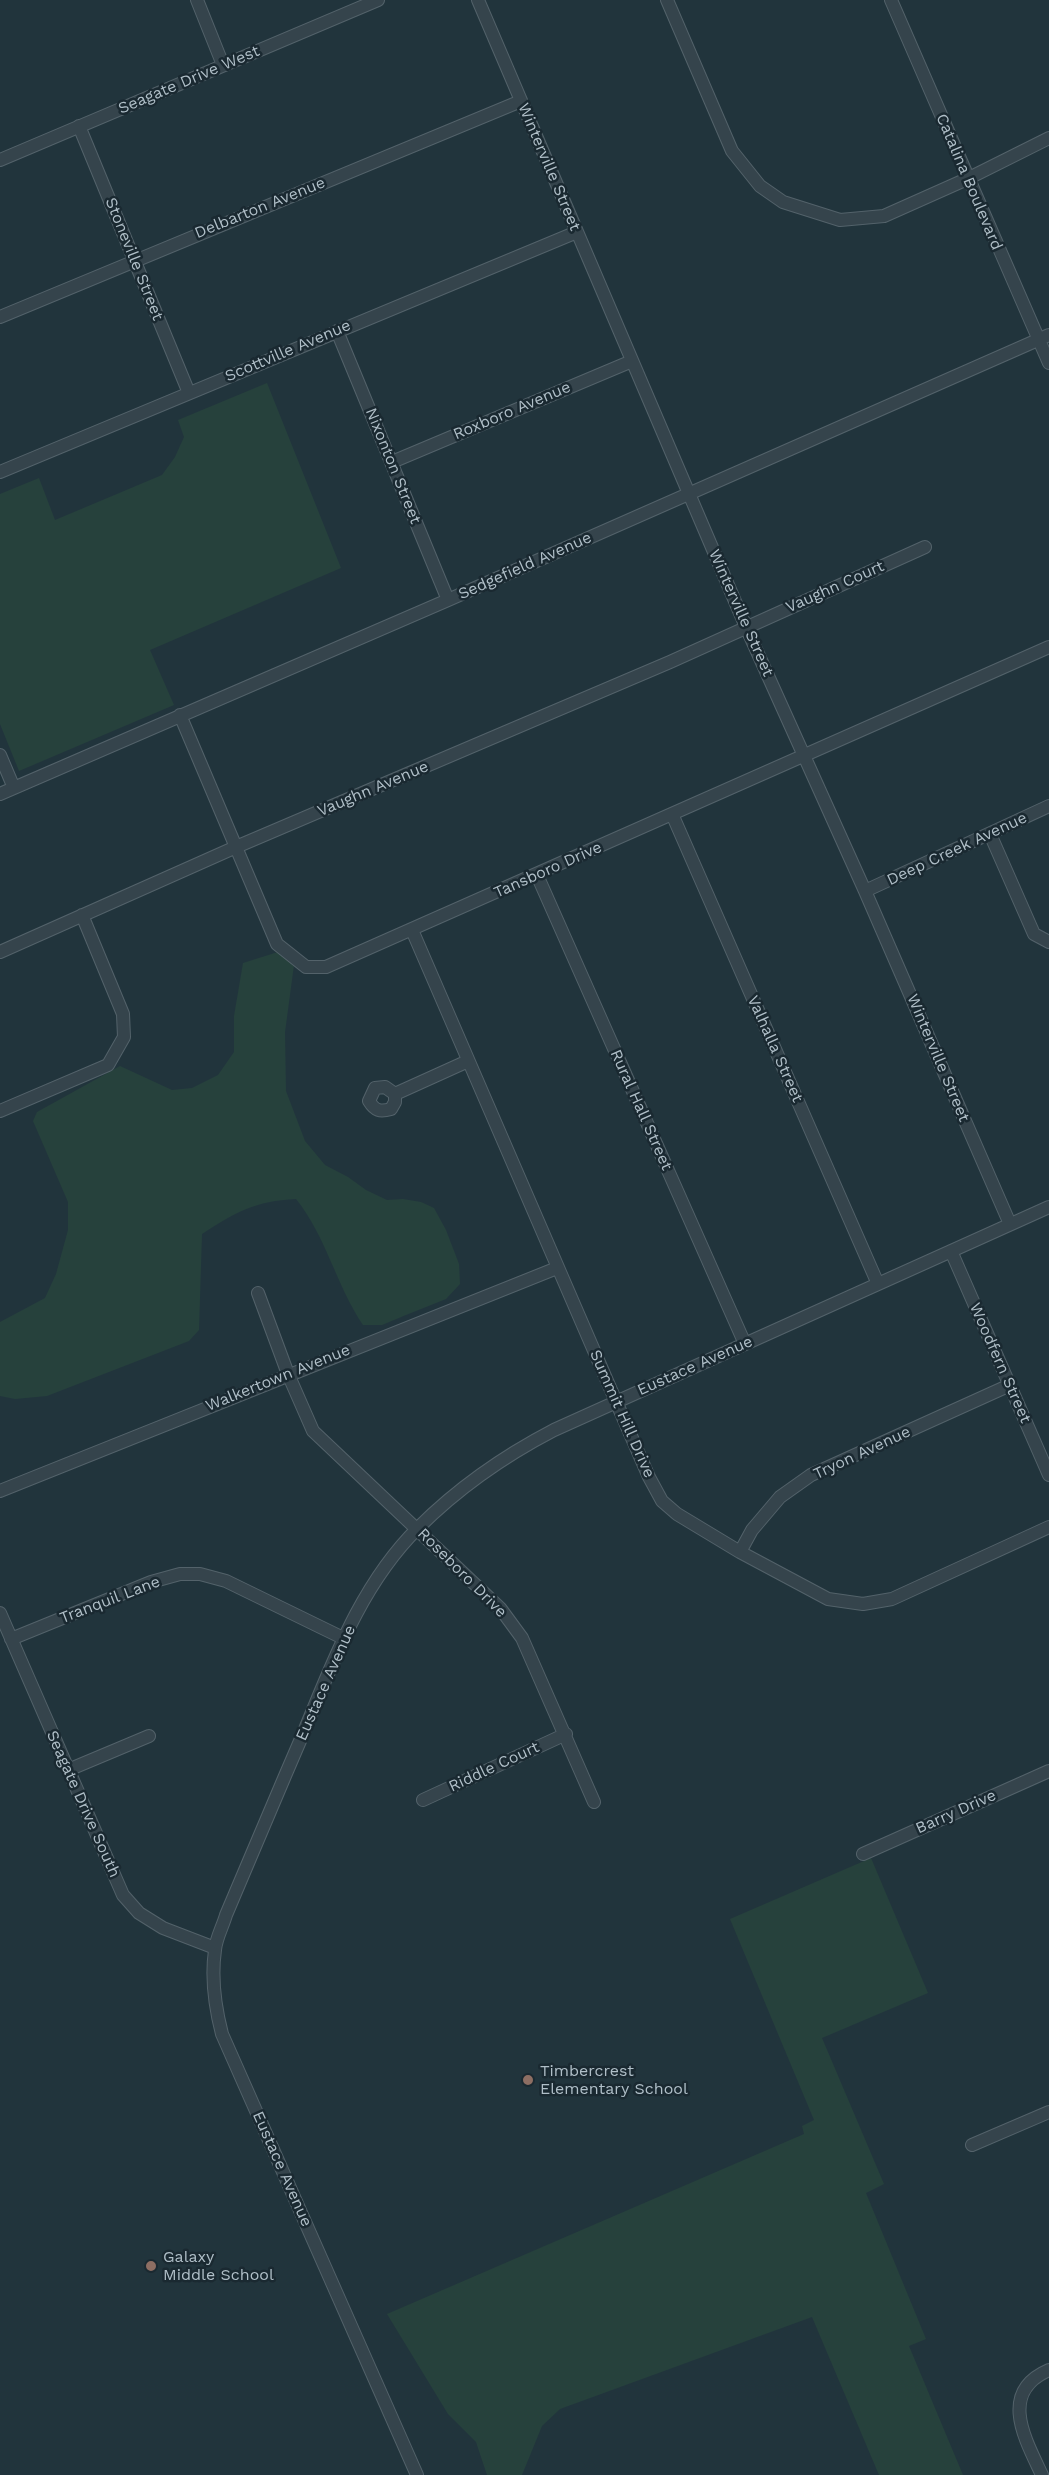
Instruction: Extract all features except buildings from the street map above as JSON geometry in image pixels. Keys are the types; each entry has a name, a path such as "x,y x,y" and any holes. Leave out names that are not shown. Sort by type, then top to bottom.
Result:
{"street":[{"path":"196,0 223,65"},
{"name":"Seagate Drive West","path":"0,160 378,0"},
{"name":"Winterville Street","path":"478,0 746,627 865,891 1010,1224"},
{"path":"667,0 732,151 760,186 783,202 840,220 884,216 967,179 1049,138"},
{"name":"Catalina Boulevard","path":"891,0 967,179 1044,338 1049,363"},
{"name":"Delbarton Avenue","path":"0,316 521,101"},
{"name":"Stoneville Street","path":"79,126 189,393"},
{"name":"Scottville Avenue","path":"0,472 577,232"},
{"name":"Nixonton Street","path":"337,331 448,600"},
{"name":"Sedgefield Avenue","path":"0,794 1044,338"},
{"name":"Roxboro Avenue","path":"392,462 632,361"},
{"name":"Vaughn Court","path":"746,627 925,547"},
{"name":"Vaughn Avenue","path":"0,952 236,847 746,627"},
{"name":"Tansboro Drive","path":"180,715 277,944 306,967 326,967 1049,647"},
{"path":"0,755 14,788"},
{"name":"Deep Creek Avenue","path":"865,891 1049,806"},
{"name":"Valhalla Street","path":"672,814 878,1284"},
{"path":"990,834 1034,934 1049,942"},
{"name":"Rural Hall Street","path":"537,875 745,1344"},
{"path":"0,1111 108,1065 124,1037 123,1014 82,915"},
{"name":"Summit Hill Drive","path":"412,930 557,1268 649,1477 662,1501 677,1514 740,1552 828,1599 863,1604 892,1599 1049,1527"},
{"path":"395,1094 468,1061"},
{"name":"Eustace Avenue","path":"417,2475 222,2034 213,1978 215,1948 226,1915 343,1638 379,1577 417,1529 467,1485 501,1460 554,1430 616,1401 1049,1207"},
{"name":"Woodfern Street","path":"951,1251 1049,1475"},
{"name":"Walkertown Avenue","path":"0,1491 557,1268"},
{"name":"Roseboro Drive","path":"258,1293 288,1374 314,1431 500,1608 517,1630 566,1734 594,1802"},
{"name":"Tryon Avenue","path":"740,1552 752,1530 780,1497 811,1475 1010,1385"},
{"name":"Tranquil Lane","path":"11,1639 151,1582 180,1574 200,1574 226,1581 343,1638"},
{"name":"Seagate Drive South","path":"0,1613 123,1894 139,1913 164,1928 215,1948"},
{"name":"Riddle Court","path":"423,1800 566,1734"},
{"path":"68,1770 149,1737"},
{"name":"Barry Drive","path":"862,1854 1049,1771"},
{"path":"972,2145 1049,2112"},
{"path":"1042,2475 1028,2445 1018,2414 1022,2395 1030,2383 1049,2370"}],"green space":[{"path":"267,383 341,568 150,650 174,705 19,771 0,724 0,494 39,478 55,520 162,475 175,457 184,437 178,420"},
{"path":"278,952 294,965 285,1032 286,1091 305,1141 325,1165 366,1190 387,1200 403,1199 421,1202 434,1208 446,1230 459,1264 460,1284 446,1299 382,1325 363,1325 345,1294 315,1229 296,1199 269,1202 246,1209 202,1234 199,1330 189,1341 47,1396 15,1399 0,1396 0,1322 45,1298 56,1274 68,1230 68,1202 33,1121 37,1112 120,1066 172,1090 192,1088 218,1075 234,1052 234,1016 243,963"},
{"path":"871,1858 928,1993 822,2038 884,2184 866,2193 926,2339 909,2346 963,2475 879,2475 812,2317 560,2409 542,2426 522,2475 487,2475 476,2442 448,2414 387,2314 804,2134 802,2126 814,2120 730,1919"}],"place":[{"name":"Timbercrest Elementary School","path":"528,2080"},
{"name":"Galaxy Middle School","path":"151,2266"}]}
